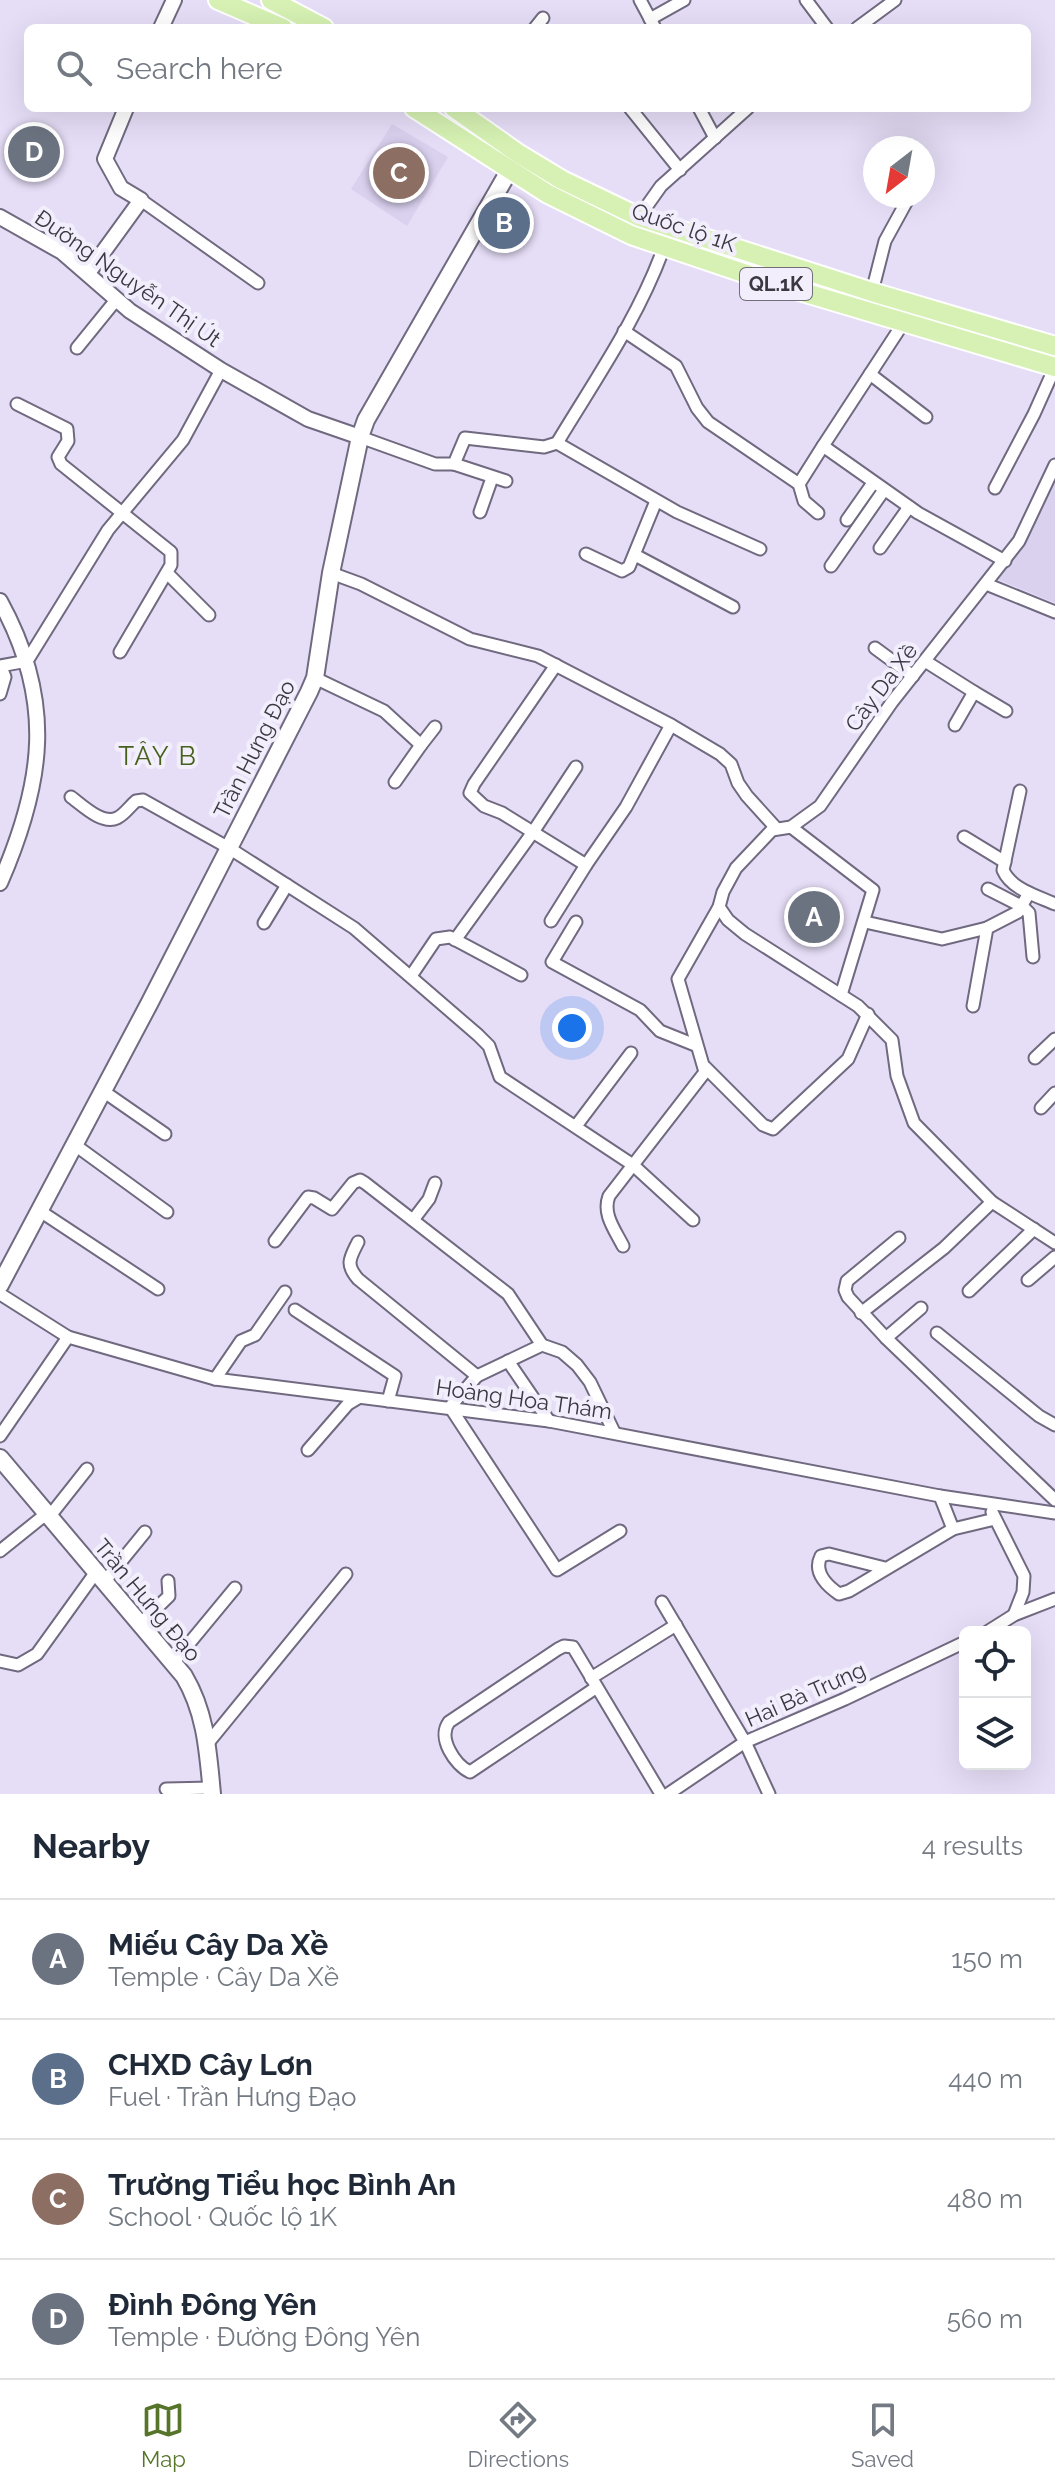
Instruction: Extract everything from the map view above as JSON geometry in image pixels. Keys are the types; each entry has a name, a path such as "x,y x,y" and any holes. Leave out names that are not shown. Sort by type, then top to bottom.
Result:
{"main road":[{"path":"218,0 275,24"},
{"path":"261,17 270,0 316,24"},
{"name":"Quốc lộ 1K","path":"420,112 509,171 579,211 631,235 1055,367"},
{"name":"Quốc lộ 1K","path":"467,112 519,154 562,180 639,217 872,292 1055,346"},
{"path":"509,171 519,154"},
{"name":"Trần Hưng Đạo","path":"0,1285 315,678 331,573 360,437 373,405 509,171"},
{"path":"631,235 639,217"},
{"name":"Trần Hưng Đạo","path":"0,1458 173,1663 196,1696 208,1743 212,1791"}],"street":[{"path":"163,24 174,0"},
{"path":"640,0 653,23 684,0"},
{"path":"806,0 824,24"},
{"path":"862,24 895,0"},
{"path":"538,24 543,18"},
{"path":"124,112 105,159 121,188 258,283"},
{"path":"633,112 680,170"},
{"path":"701,112 715,138"},
{"path":"639,217 661,186 744,112"},
{"path":"88,273 141,200"},
{"path":"872,292 885,241 903,208"},
{"name":"Đường Nguyễn Thị Út","path":"0,217 62,252 116,300 158,331 221,370 308,419 360,437"},
{"path":"454,464 465,438 544,447 557,443 624,331 664,247"},
{"path":"77,348 116,300"},
{"path":"799,484 904,322"},
{"path":"624,331 676,366 697,408 708,422 799,484 804,501 818,513"},
{"path":"995,488 1055,367"},
{"path":"0,694 5,677 0,666 27,661 122,511 183,440 221,370"},
{"path":"870,374 926,417"},
{"path":"17,404 67,429 68,441 58,457 61,464 171,552 173,558 167,573 120,652"},
{"path":"360,437 435,464 454,464 506,481"},
{"path":"557,443 656,501 760,549"},
{"path":"823,446 909,507 1005,561"},
{"name":"Cây Da Xề","path":"791,827 820,806 913,676 1005,561 1019,541 1055,465"},
{"path":"480,512 492,478"},
{"path":"847,520 879,486"},
{"path":"831,566 879,486"},
{"path":"586,554 622,571 629,567 656,501"},
{"path":"880,548 909,507"},
{"path":"635,555 733,607"},
{"path":"167,573 209,615"},
{"path":"331,573 361,584 470,639 522,651 556,665 671,725 731,764 747,796 776,828"},
{"path":"986,584 1055,612"},
{"path":"0,601 27,661 38,714 37,758 19,840 0,883"},
{"path":"875,648 913,676"},
{"path":"925,661 1006,711"},
{"path":"556,665 470,793 484,806 502,813 586,865"},
{"path":"315,678 384,711 421,745"},
{"path":"955,725 974,692"},
{"path":"551,921 626,807 671,725"},
{"path":"395,782 435,727"},
{"path":"455,940 576,767"},
{"path":"1020,791 1003,870 1006,878 1029,893 1055,904"},
{"path":"71,797 102,819 110,820 119,818 136,801 143,800 229,848 354,928 489,1046 500,1077 633,1165 693,1220"},
{"path":"841,995 865,922 871,887 791,827 776,828 759,841 736,868 719,907 678,979 695,1045 705,1067 763,1125 773,1129 848,1059 868,1014"},
{"path":"964,837 1005,862"},
{"path":"264,923 287,885"},
{"path":"988,889 1023,907 1030,915 1033,957"},
{"path":"865,922 946,939 1011,918 1023,907 1029,893"},
{"path":"719,907 728,920 745,934 868,1014 892,1040 897,1076 914,1123 992,1202 1055,1243"},
{"path":"576,922 552,962 640,1010 660,1031 695,1045"},
{"path":"973,1006 987,928"},
{"path":"411,976 436,939 450,937 521,975"},
{"path":"1035,1058 1055,1039"},
{"path":"576,1126 631,1053"},
{"path":"623,1246 605,1204 701,1079 705,1067"},
{"path":"103,1091 165,1134"},
{"path":"1041,1108 1055,1093"},
{"path":"75,1145 167,1212"},
{"path":"275,1241 308,1197 332,1209 356,1181 365,1183 508,1294 542,1345 562,1352 577,1365 590,1382 614,1432"},
{"path":"413,1220 429,1199 435,1183"},
{"path":"861,1313 944,1248 992,1202"},
{"path":"40,1211 158,1289"},
{"path":"969,1291 1034,1229"},
{"path":"899,1238 847,1281 845,1290 848,1297 886,1338 1055,1500"},
{"path":"358,1242 348,1260 353,1273 477,1376"},
{"path":"1028,1280 1055,1257"},
{"path":"215,1379 241,1341 255,1335 285,1292"},
{"name":"Hoàng Hoa Thám","path":"0,1294 68,1337 215,1379 549,1421 940,1496 1055,1513"},
{"path":"886,1338 921,1308"},
{"path":"295,1310 395,1376 388,1401"},
{"path":"937,1333 1039,1416 1055,1425"},
{"path":"0,1436 68,1337"},
{"path":"542,1345 477,1376 450,1407 557,1570 620,1531"},
{"path":"508,1361 549,1421"},
{"path":"308,1450 348,1404 358,1398"},
{"path":"0,1551 48,1515 87,1469"},
{"path":"940,1496 953,1529"},
{"path":"989,1504 1024,1576 1023,1592 1014,1615"},
{"path":"885,1568 829,1554 818,1560 818,1569 826,1583 839,1594 849,1591 953,1529 995,1519"},
{"path":"0,1661 18,1665 37,1654 101,1576 145,1532"},
{"path":"208,1743 346,1574"},
{"path":"140,1624 169,1596 168,1581"},
{"path":"173,1663 235,1588"},
{"path":"997,1626 1014,1615 1055,1599"},
{"path":"662,1602 745,1742 769,1794"},
{"path":"661,1794 594,1682 573,1647 558,1649 449,1722 444,1733 456,1761 467,1771 475,1770 594,1682 676,1625"},
{"name":"Hai Bà Trưng","path":"668,1794 745,1742 959,1645"},
{"path":"166,1789 212,1791"}],"shaded area":[{"path":"392,124 448,157 407,226 351,189"},
{"path":"1055,479 1055,603 997,579 1019,551"}],"place":[{"name":"Đình Đông Yên","path":"34,152"},
{"name":"Trường Tiểu học Bình An","path":"399,173"},
{"name":"CHXD Cây Lơn","path":"504,223"},
{"name":"Miếu Cây Da Xề","path":"814,917"}],"district":[{"name":"TÂY B","path":"158,756"}]}
